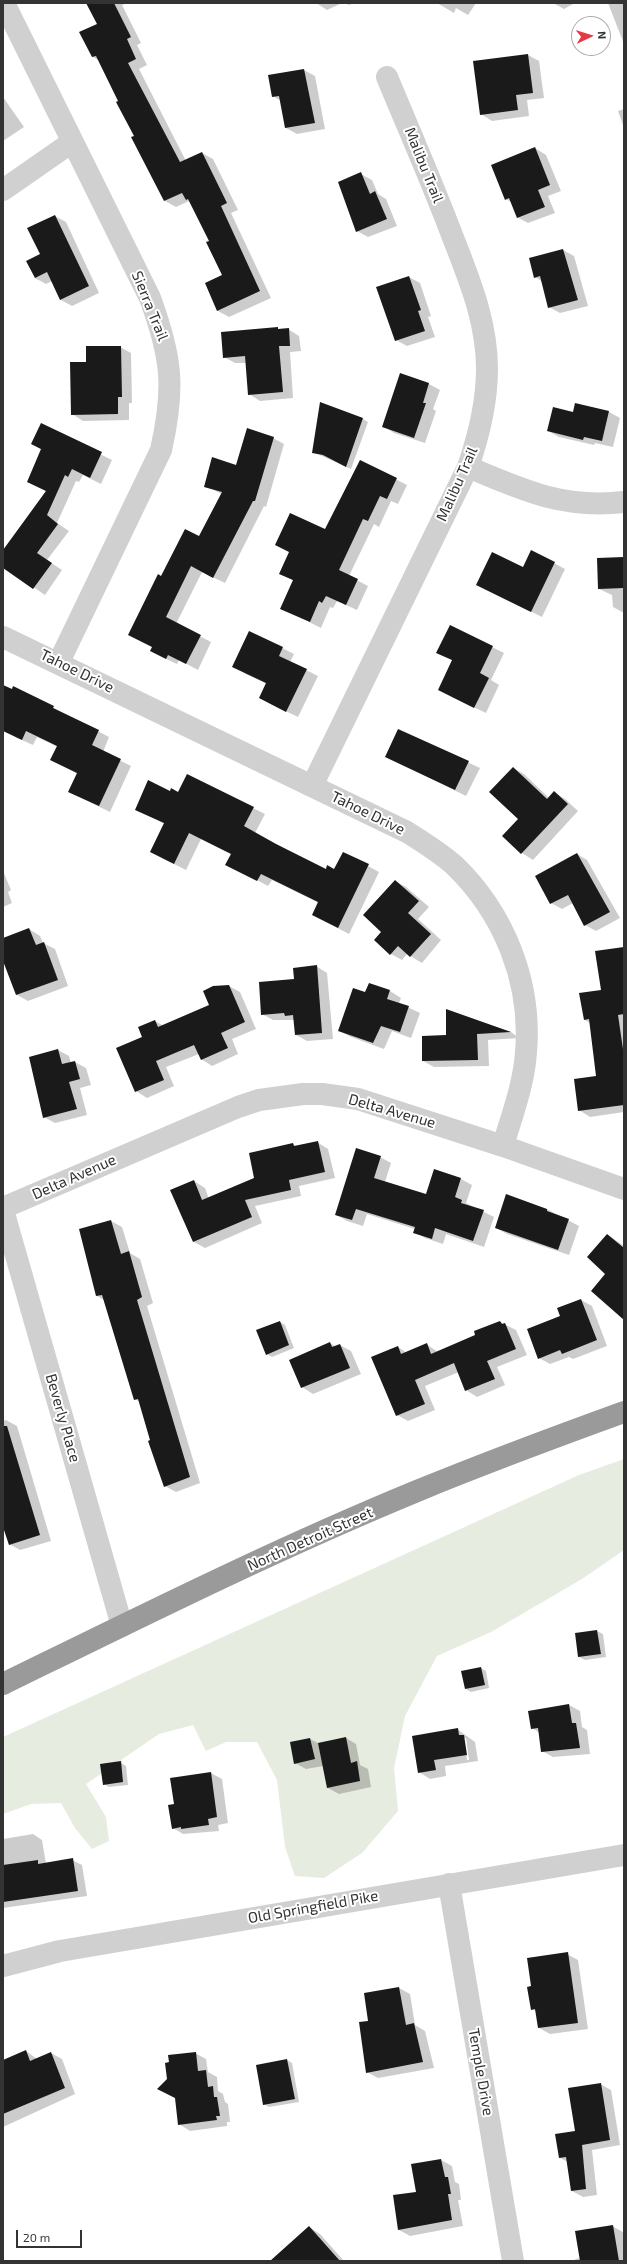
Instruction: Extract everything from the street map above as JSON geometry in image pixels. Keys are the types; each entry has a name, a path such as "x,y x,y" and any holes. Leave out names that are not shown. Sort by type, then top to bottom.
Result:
{"highway":[{"name":"North Detroit Street","path":"3,1684 122,1626 308,1539 410,1494 624,1412"}],"street":[{"name":"Sierra Trail","path":"4,3 150,298 163,334 168,355 170,394 169,415 161,450 155,466 59,662"},
{"name":"Malibu Trail","path":"312,786 468,467 479,434 486,395 487,369 483,325 478,304 388,77"},
{"path":"3,190 72,142"},
{"path":"468,467 529,493 565,502 588,504 624,502"},
{"name":"Tahoe Drive","path":"3,637 59,662 406,832 435,850 473,885 500,925 510,946 519,973 524,1000 527,1028 522,1083 503,1146"},
{"name":"Delta Avenue","path":"3,1209 238,1106 285,1095 322,1094 358,1099 503,1146 624,1189"},
{"name":"Beverly Place","path":"3,1209 122,1626"},
{"name":"Old Springfield Pike","path":"3,1966 60,1951 624,1855"},
{"name":"Temple Drive","path":"449,1884 513,2261"}],"shaded area":[{"path":"624,1459 624,1550 582,1579 491,1632 437,1656 405,1716 394,1768 398,1811 362,1853 324,1878 295,1876 285,1847 277,1780 257,1742 226,1742 206,1751 193,1725 159,1734 86,1784 106,1817 109,1841 92,1849 75,1828 61,1803 31,1804 3,1814 3,1737 579,1475"}],"building":[{"path":"86,3 114,3 131,37 127,39 136,59 128,63 180,162 202,152 227,203 221,206 260,291 217,311 205,283 222,275 206,242 209,241 188,199 186,200 182,193 164,201 131,137 134,136 116,102 118,101 96,56 92,57 79,32 97,24"},
{"path":"528,54 533,93 516,95 518,110 480,115 473,61"},
{"path":"304,69 315,123 285,128 279,96 272,97 268,75"},
{"path":"535,147 550,185 538,190 545,207 517,218 509,198 505,200 491,165"},
{"path":"361,172 370,194 375,191 387,219 356,232 338,182"},
{"path":"55,215 89,286 60,300 47,272 35,278 26,261 40,254 27,228"},
{"path":"563,249 578,300 548,308 540,276 534,278 529,258"},
{"path":"409,276 421,310 418,311 425,331 395,341 376,287"},
{"path":"278,327 278,329 289,328 290,346 279,346 283,392 248,395 245,356 223,358 221,332"},
{"path":"86,346 121,346 122,397 118,397 118,414 71,415 70,362 86,362"},
{"path":"400,373 429,383 423,403 426,403 414,438 382,427"},
{"path":"320,402 363,418 346,467 323,455 312,453"},
{"path":"575,403 609,411 602,441 584,437 583,440 547,431 553,407 573,412"},
{"path":"41,423 102,452 90,478 72,469 68,477 65,475 47,515 58,524 37,553 52,563 33,589 3,568 3,550 46,491 27,482 41,449 31,444"},
{"path":"247,428 274,437 255,501 253,501 213,578 191,566 166,617 201,635 186,664 168,655 166,659 150,651 152,647 128,635 158,574 161,576 185,529 199,536 222,492 204,487 212,457 236,465"},
{"path":"360,460 397,478 387,499 380,496 368,521 363,519 339,570 358,579 346,605 326,596 322,603 319,601 310,622 280,609 293,580 279,574 289,552 275,545 290,513 325,529"},
{"path":"531,550 555,562 531,612 476,585 492,552 523,567"},
{"path":"624,557 624,588 598,589 597,558"},
{"path":"450,625 493,646 480,673 489,678 474,708 438,690 452,660 436,653"},
{"path":"249,631 283,647 279,656 307,669 286,712 259,698 266,683 232,667"},
{"path":"3,685 12,689 13,686 54,706 53,708 99,730 92,745 121,759 99,806 68,792 77,773 50,760 57,746 26,731 22,740 3,731"},
{"path":"398,729 469,761 455,790 385,757"},
{"path":"513,767 547,799 554,791 568,804 521,854 502,836 518,819 489,792"},
{"path":"187,774 254,807 244,826 326,869 327,865 334,869 343,852 369,864 338,928 312,915 318,902 261,874 257,881 225,865 231,854 189,833 174,864 150,852 164,823 135,810 148,780 170,791 171,788 178,792"},
{"path":"577,853 610,912 584,926 568,895 550,904 535,876"},
{"path":"395,880 419,901 408,913 431,934 410,957 398,946 390,955 374,940 381,932 363,915"},
{"path":"29,928 36,945 44,942 58,980 16,995 3,961 3,938"},
{"path":"624,947 624,1014 618,1015 624,1056 624,1105 578,1111 574,1079 596,1076 589,1019 584,1020 579,993 601,990 595,951"},
{"path":"317,965 322,1033 295,1035 293,1015 285,1016 284,1013 261,1015 259,982 294,979 293,968"},
{"path":"369,983 390,990 387,999 409,1006 400,1032 381,1026 373,1043 338,1031 353,988 365,992"},
{"path":"229,985 245,1022 221,1033 228,1048 201,1060 194,1045 156,1061 164,1080 135,1092 116,1048 142,1037 138,1027 155,1020 158,1027 209,1005 203,991 213,986"},
{"path":"446,1009 511,1032 477,1034 478,1060 422,1061 422,1036 446,1035"},
{"path":"58,1049 62,1064 75,1061 80,1079 69,1082 77,1109 43,1118 29,1057"},
{"path":"318,1141 325,1172 289,1180 291,1190 245,1200 252,1217 193,1242 170,1190 194,1180 202,1200 254,1178 249,1153 293,1143 294,1146"},
{"path":"356,1148 381,1156 374,1178 426,1194 434,1169 461,1178 455,1197 462,1200 461,1203 484,1210 473,1241 435,1228 432,1239 413,1233 415,1227 356,1209 352,1220 335,1215"},
{"path":"506,1194 569,1219 558,1250 495,1228"},
{"path":"111,1220 121,1254 129,1251 142,1297 137,1300 190,1477 164,1487 148,1441 150,1440 138,1399 134,1400 102,1295 96,1296 79,1229"},
{"path":"607,1234 624,1248 624,1320 591,1291 605,1274 587,1257"},
{"path":"581,1299 597,1340 562,1354 560,1350 538,1359 527,1329 560,1316 557,1308"},
{"path":"280,1321 289,1345 266,1355 256,1330"},
{"path":"500,1321 502,1324 505,1323 516,1349 487,1361 495,1379 465,1391 454,1363 415,1380 425,1404 396,1416 371,1357 398,1346 401,1354 427,1343 431,1354 475,1335 474,1331"},
{"path":"330,1342 332,1347 340,1344 350,1368 301,1388 289,1360"},
{"path":"3,1426 7,1426 40,1535 9,1545 3,1527"},
{"path":"597,1630 601,1654 578,1657 575,1633"},
{"path":"481,1667 485,1685 465,1689 461,1671"},
{"path":"569,1704 572,1723 576,1723 580,1748 541,1752 538,1728 531,1729 528,1711"},
{"path":"458,1728 459,1735 464,1735 467,1755 434,1760 436,1770 418,1773 412,1736"},
{"path":"346,1737 351,1763 357,1761 360,1781 327,1788 318,1743"},
{"path":"310,1738 315,1759 294,1764 290,1742"},
{"path":"121,1761 123,1782 103,1785 100,1764"},
{"path":"211,1772 217,1817 208,1819 209,1825 172,1829 168,1805 174,1804 170,1778"},
{"path":"73,1858 78,1891 3,1902 3,1865 38,1860 38,1864"},
{"path":"568,1952 578,2023 538,2028 535,2009 531,2010 527,1987 531,1986 527,1958"},
{"path":"399,1987 406,2025 414,2023 423,2062 366,2073 359,2022 368,2021 364,1993"},
{"path":"26,2050 30,2061 51,2052 65,2088 3,2114 3,2060"},
{"path":"196,2052 198,2071 206,2070 208,2087 213,2086 214,2097 217,2097 220,2116 216,2116 217,2120 178,2125 175,2098 157,2089 167,2079 165,2063 169,2062 168,2055"},
{"path":"287,2059 295,2099 263,2105 256,2065"},
{"path":"601,2083 610,2140 582,2145 586,2189 571,2191 566,2157 559,2158 555,2134 575,2131 568,2088"},
{"path":"441,2159 445,2177 448,2177 451,2194 448,2194 452,2220 398,2230 393,2195 416,2192 411,2164"},
{"path":"613,2225 619,2261 580,2261 575,2231"},
{"path":"309,2226 340,2261 270,2261"}]}
